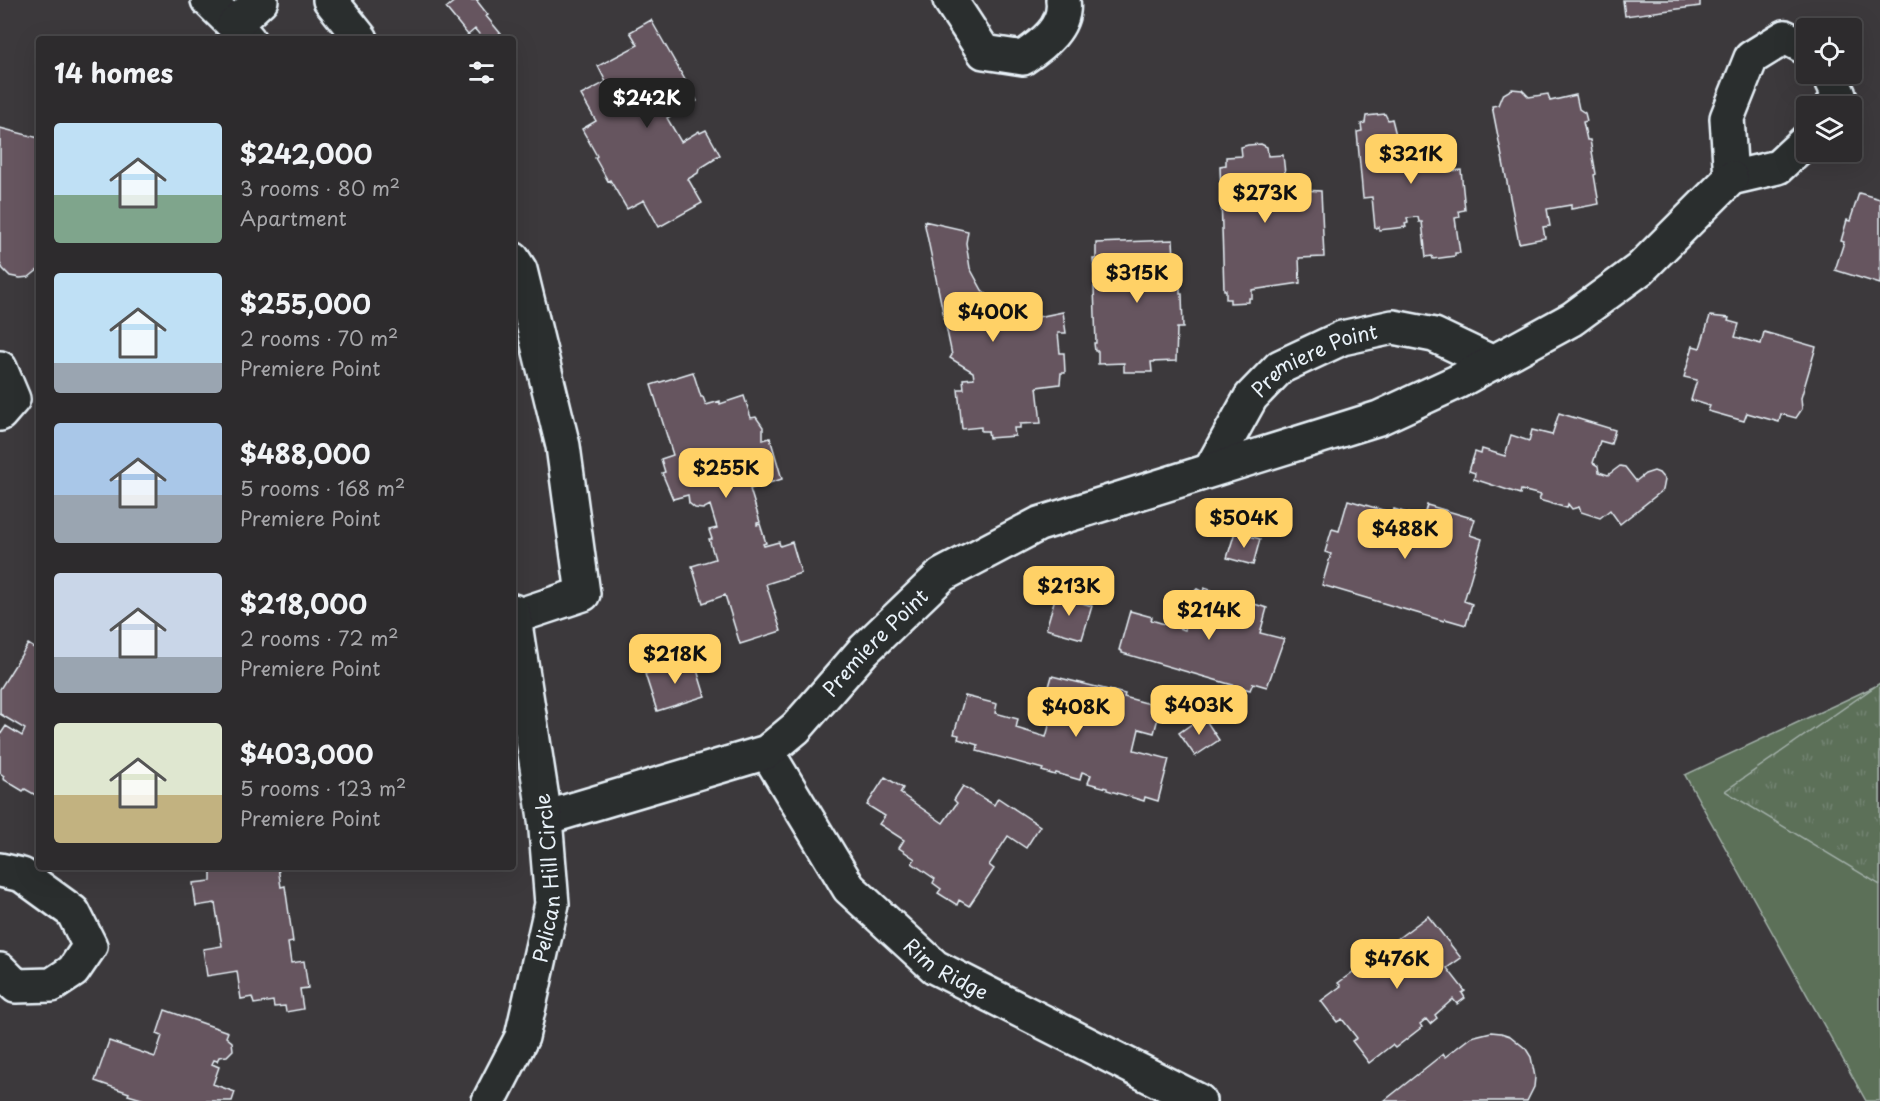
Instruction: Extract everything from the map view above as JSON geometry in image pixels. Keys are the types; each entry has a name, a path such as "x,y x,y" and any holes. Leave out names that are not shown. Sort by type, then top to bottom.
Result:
{"street":[{"path":"208,0 241,32 261,0"},
{"path":"330,0 359,36"},
{"path":"950,0 984,52 1023,58 1049,40 1065,11 1063,0"},
{"path":"1796,43 1785,37 1751,58 1726,118 1731,178 1778,167 1796,150"},
{"name":"Premiere Point","path":"545,818 767,752 796,728 864,650 942,576 1039,524 1378,418 1493,363 1572,319 1640,270 1731,178"},
{"path":"516,264 520,270 563,446 583,594 516,613"},
{"name":"Premiere Point","path":"1211,469 1251,397 1280,367 1342,338 1393,327 1434,335 1493,363"},
{"path":"0,368 13,399 0,414"},
{"name":"Pelican Hill Circle","path":"489,1101 522,1037 552,904 545,818 516,627"},
{"name":"Rim Ridge","path":"767,752 849,888 935,967 1199,1101"},
{"path":"0,870 22,875 73,912 90,946 73,971 52,985 16,986 0,969"}],"green space":[{"path":"1880,683 1880,885 1725,791"},
{"path":"1880,684 1880,1101 1866,1101 1685,775"}],"building":[{"path":"456,0 478,0 488,15 486,16 501,34 481,36 475,29 468,35 446,8"},
{"path":"1623,0 1700,0 1700,6 1625,16"},
{"path":"651,20 697,101 667,118 681,142 699,131 700,133 706,130 720,155 688,179 702,203 659,227 644,200 627,209 595,158 597,156 582,129 596,121 581,95 606,82 598,66 638,45 630,32"},
{"path":"1512,89 1522,90 1529,97 1548,94 1550,101 1576,95 1579,109 1585,113 1587,121 1583,122 1587,140 1590,140 1599,204 1571,209 1571,205 1547,209 1550,226 1543,227 1545,238 1519,243 1492,106 1498,105 1502,95"},
{"path":"1385,114 1388,120 1392,119 1397,139 1405,146 1419,145 1419,147 1449,143 1452,164 1448,165 1449,171 1461,170 1465,210 1459,211 1460,217 1455,218 1460,253 1455,253 1455,256 1433,259 1432,256 1426,257 1422,222 1419,222 1418,217 1407,218 1406,227 1379,230 1379,227 1375,228 1372,197 1363,198 1357,132 1362,131 1361,124 1365,123 1366,116"},
{"path":"0,128 36,137 36,271 29,277 10,276 0,263"},
{"path":"1261,144 1267,147 1268,156 1283,155 1286,183 1291,192 1321,191 1324,257 1299,258 1300,283 1252,290 1252,298 1249,298 1249,302 1230,303 1230,299 1226,299 1226,290 1224,290 1220,166 1226,165 1226,157 1242,156 1241,147"},
{"path":"1859,193 1880,199 1880,284 1835,270 1844,242 1841,241 1847,220 1850,221"},
{"path":"924,221 968,231 966,243 970,268 982,290 1001,307 1025,316 1038,317 1063,312 1066,333 1058,333 1060,353 1064,353 1065,373 1061,373 1060,384 1037,387 1041,423 1020,424 1020,428 1014,428 1015,436 989,438 988,431 981,431 981,427 962,429 958,389 964,389 963,379 974,378 973,372 950,358 952,355"},
{"path":"1173,240 1174,258 1176,257 1178,267 1177,284 1180,284 1180,294 1182,294 1183,328 1177,328 1176,361 1151,362 1152,372 1124,372 1124,363 1098,364 1098,351 1095,351 1094,343 1096,343 1094,287 1096,287 1093,259 1096,259 1096,243"},
{"path":"1710,316 1729,318 1728,321 1739,324 1735,337 1761,344 1764,332 1816,347 1801,398 1802,409 1796,418 1781,414 1779,422 1747,413 1744,421 1708,411 1710,406 1691,400 1697,380 1684,377 1693,346 1700,348"},
{"path":"693,372 706,405 720,401 720,404 744,396 751,418 756,417 763,427 763,440 770,438 782,479 750,489 760,522 757,525 760,524 766,543 763,544 764,546 779,542 780,546 792,542 801,573 766,584 781,631 740,644 725,595 703,603 692,566 715,559 709,539 712,539 709,530 717,528 710,505 703,509 695,508 689,503 688,495 673,499 662,473 665,472 661,459 673,455 651,385"},
{"path":"1559,413 1615,430 1611,444 1600,441 1593,463 1598,466 1599,472 1608,475 1620,466 1625,467 1636,481 1654,471 1665,480 1663,490 1620,524 1610,510 1600,518 1581,512 1579,507 1572,509 1568,504 1567,508 1539,500 1541,495 1521,490 1520,494 1474,479 1475,473 1469,471 1475,452 1481,454 1482,449 1505,456 1511,435 1529,441 1532,430 1552,435"},
{"path":"1348,500 1393,513 1394,509 1423,518 1427,505 1475,519 1470,535 1482,539 1464,601 1472,604 1466,625 1445,619 1444,621 1322,585 1331,554 1325,552 1332,529 1339,531"},
{"path":"1235,532 1260,539 1253,565 1227,558"},
{"path":"1204,588 1267,608 1260,633 1284,639 1267,687 1253,683 1250,690 1122,653 1119,650 1130,611 1185,630 1186,625 1193,627 1197,612 1191,610 1190,599 1197,589 1203,592"},
{"path":"1056,595 1092,606 1082,639 1046,629"},
{"path":"28,644 36,649 36,795 25,789 23,791 3,779 4,776 0,773 0,735 6,726 22,736 25,729 0,714 0,689"},
{"path":"694,660 705,696 657,711 645,674"},
{"path":"1052,676 1125,694 1124,697 1161,707 1154,733 1139,729 1134,750 1169,759 1158,801 1145,797 1144,801 1088,783 1091,775 1082,772 1080,780 1056,773 1055,775 1042,771 1043,769 977,751 978,745 958,739 959,735 954,734 965,696 997,704 995,713 1018,719 1016,728 1046,737 1055,704 1045,701"},
{"path":"1203,716 1219,740 1195,756 1179,733"},
{"path":"885,777 903,788 900,793 943,823 957,803 954,800 963,786 994,805 998,798 1040,826 1026,848 1008,836 989,865 994,869 969,906 959,900 957,905 938,893 941,889 933,883 935,879 912,863 915,859 899,848 904,840 879,824 885,816 867,805"},
{"path":"211,870 278,870 281,887 285,886 293,942 288,943 291,963 304,961 308,988 300,989 303,1009 286,1012 285,1006 274,1007 273,1001 254,1004 252,997 241,999 237,971 207,976 203,949 222,946 215,903 196,906 193,883 211,881"},
{"path":"1428,916 1461,958 1447,968 1465,991 1462,993 1465,998 1457,1004 1453,999 1435,1015 1437,1018 1430,1024 1426,1019 1420,1024 1422,1027 1395,1048 1392,1045 1369,1063 1352,1041 1357,1038 1342,1019 1337,1022 1321,1001 1341,986 1338,983"},
{"path":"165,1010 228,1032 226,1037 232,1042 233,1050 227,1056 219,1057 217,1061 214,1060 212,1064 219,1067 213,1084 235,1092 232,1101 148,1101 95,1081 109,1041 155,1057 162,1036 157,1034"},
{"path":"1491,1032 1510,1036 1526,1049 1531,1057 1535,1077 1534,1087 1527,1101 1384,1101 1443,1054 1445,1057 1471,1037"}]}
